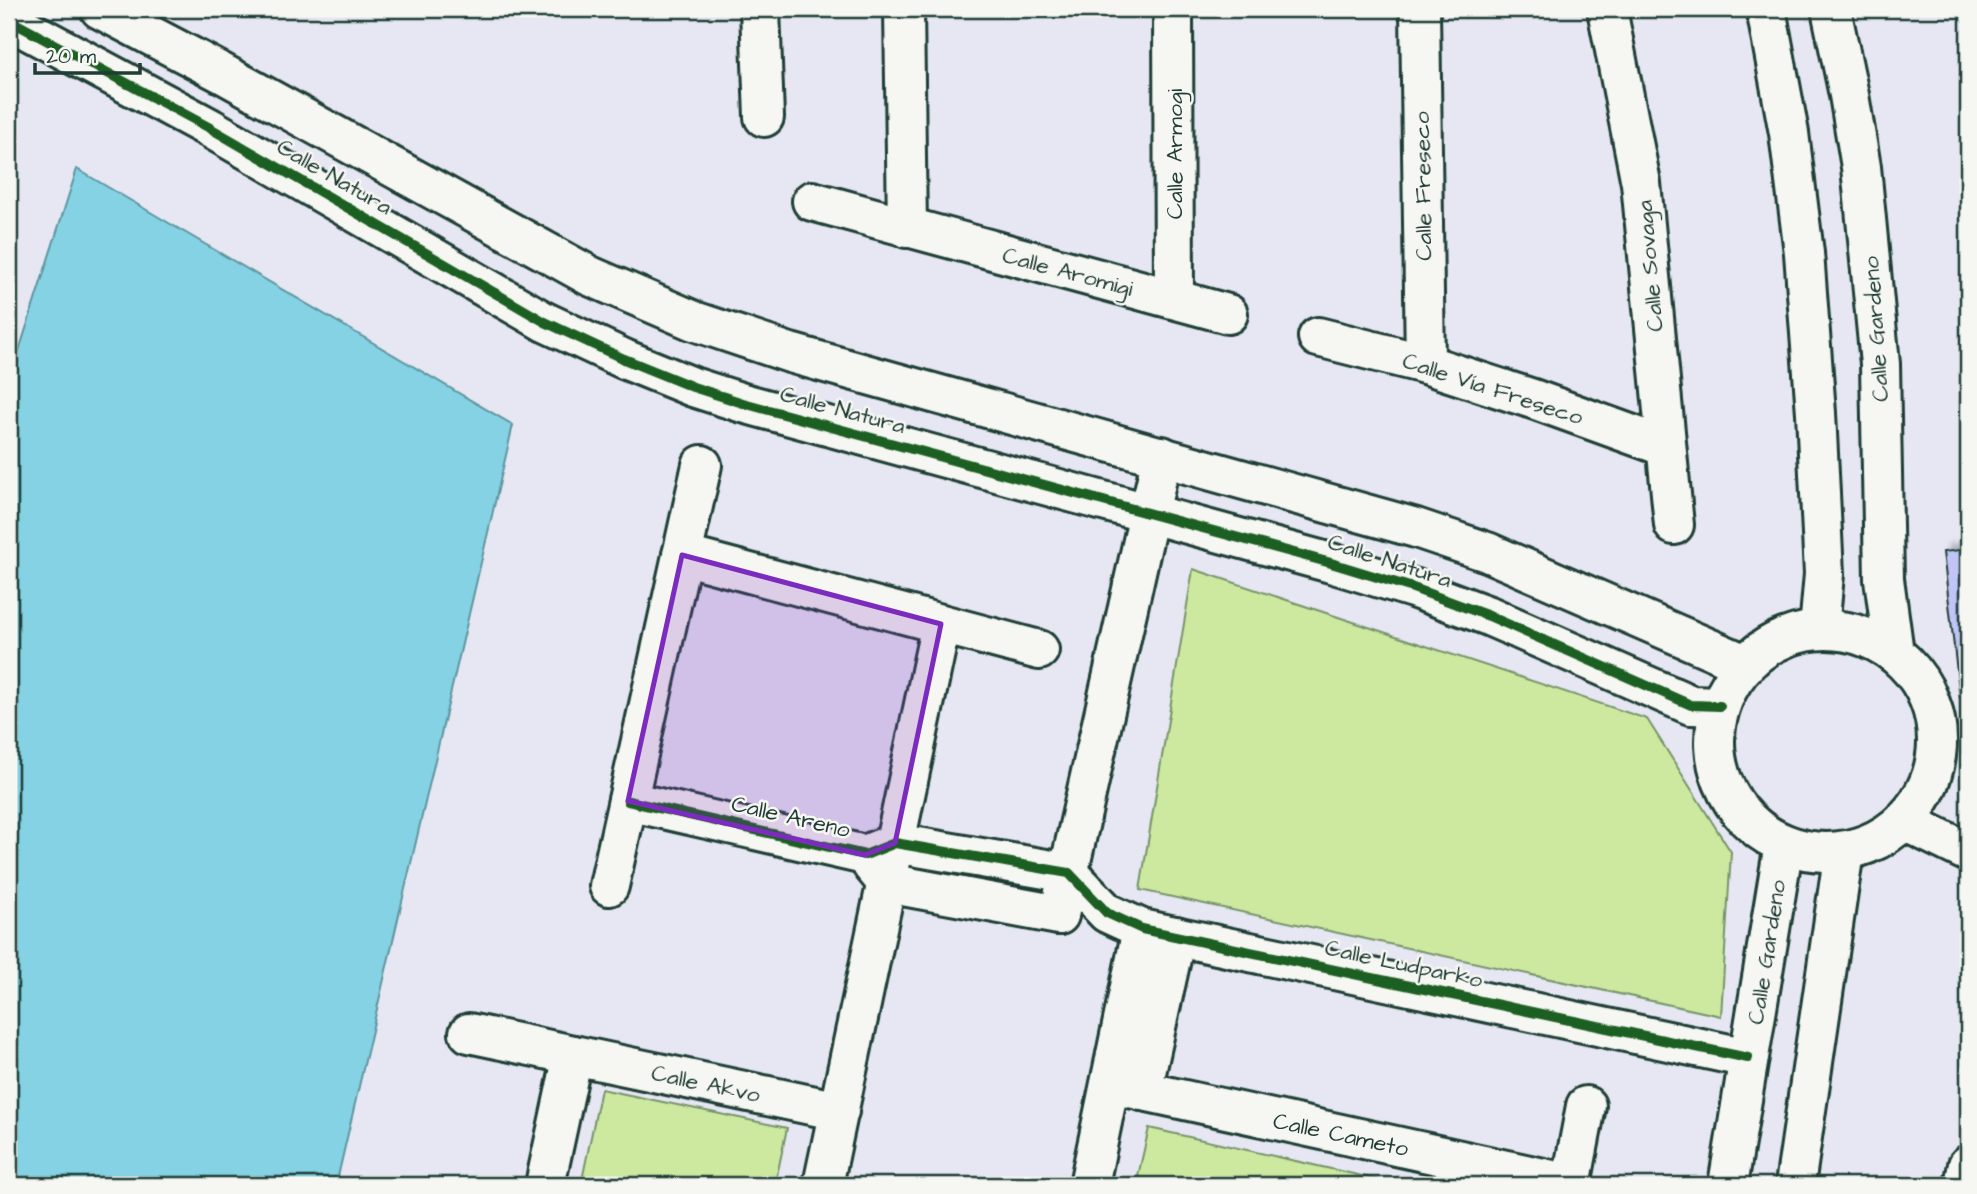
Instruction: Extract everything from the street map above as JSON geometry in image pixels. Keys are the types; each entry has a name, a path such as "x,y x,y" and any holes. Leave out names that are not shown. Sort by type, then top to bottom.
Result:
{"street":[{"name":"Calle Natura","path":"100,9 222,73 590,276 694,321 790,353 1416,528 1487,552 1745,664"},
{"path":"760,9 764,117"},
{"path":"904,9 907,228"},
{"name":"Calle Armogi","path":"1173,9 1174,299"},
{"name":"Calle Freseco","path":"1420,9 1425,364"},
{"name":"Calle Sovaga","path":"1607,9 1641,183 1674,525"},
{"path":"1766,9 1789,133 1804,253 1824,574 1819,630"},
{"name":"Calle Gardeno","path":"1831,9 1861,167 1880,364 1884,579 1894,653"},
{"name":"Calle Natura","path":"9,20 210,128 545,322 624,359 743,403 1331,563 1413,588 1489,615 1691,705 1720,706"},
{"name":"Calle Aromigi","path":"812,201 1228,314"},
{"name":"Calle Vía Freseco","path":"1318,337 1425,364 1533,398 1666,447"},
{"path":"1073,894 1162,456"},
{"path":"609,886 702,466"},
{"path":"682,555 1039,650"},
{"path":"823,1185 839,1111 882,860 941,624"},
{"path":"1839,630 1877,642 1894,653 1909,666 1930,700 1936,720 1953,746 1936,762 1929,784 1918,804 1904,821 1886,835 1866,845 1844,851 1814,851 1784,844 1765,835 1735,806 1724,788 1717,768 1715,726 1720,706 1734,677 1761,650 1798,633 1839,630"},
{"name":"Calle Areno","path":"628,800 882,860 1073,894"},
{"path":"1904,821 1968,852"},
{"name":"Calle Gardeno","path":"1728,1185 1784,844"},
{"path":"1795,1185 1844,851"},
{"name":"Calle Ludparko","path":"1073,894 1107,913 1159,932 1748,1058"},
{"path":"1089,1185 1127,1087 1159,932"},
{"name":"Calle Akvo","path":"469,1033 839,1111"},
{"path":"545,1185 573,1055"},
{"name":"Calle Cameto","path":"1127,1087 1571,1185"},
{"path":"1571,1185 1586,1106"},
{"path":"1964,1185 1968,1166"}],"highlighted area":[{"path":"682,555 941,624 895,843 865,855 628,801"}],"green space":[{"path":"1193,569 1647,719 1731,852 1721,1016 1140,890"},
{"path":"601,1089 787,1128 775,1185 581,1185"},
{"path":"1149,1128 1402,1185 1136,1185"}],"water":[{"path":"77,169 513,425 336,1185 9,1185 9,382"}],"building":[{"path":"1968,549 1968,697 1960,698 1943,552"}],"cycle path":[{"path":"9,20 210,128 545,322 624,359 693,387 1413,588 1489,616 1691,705 1720,706"},
{"path":"628,801 865,855 895,843 1069,873 1107,913 1142,929 1748,1058"}]}
